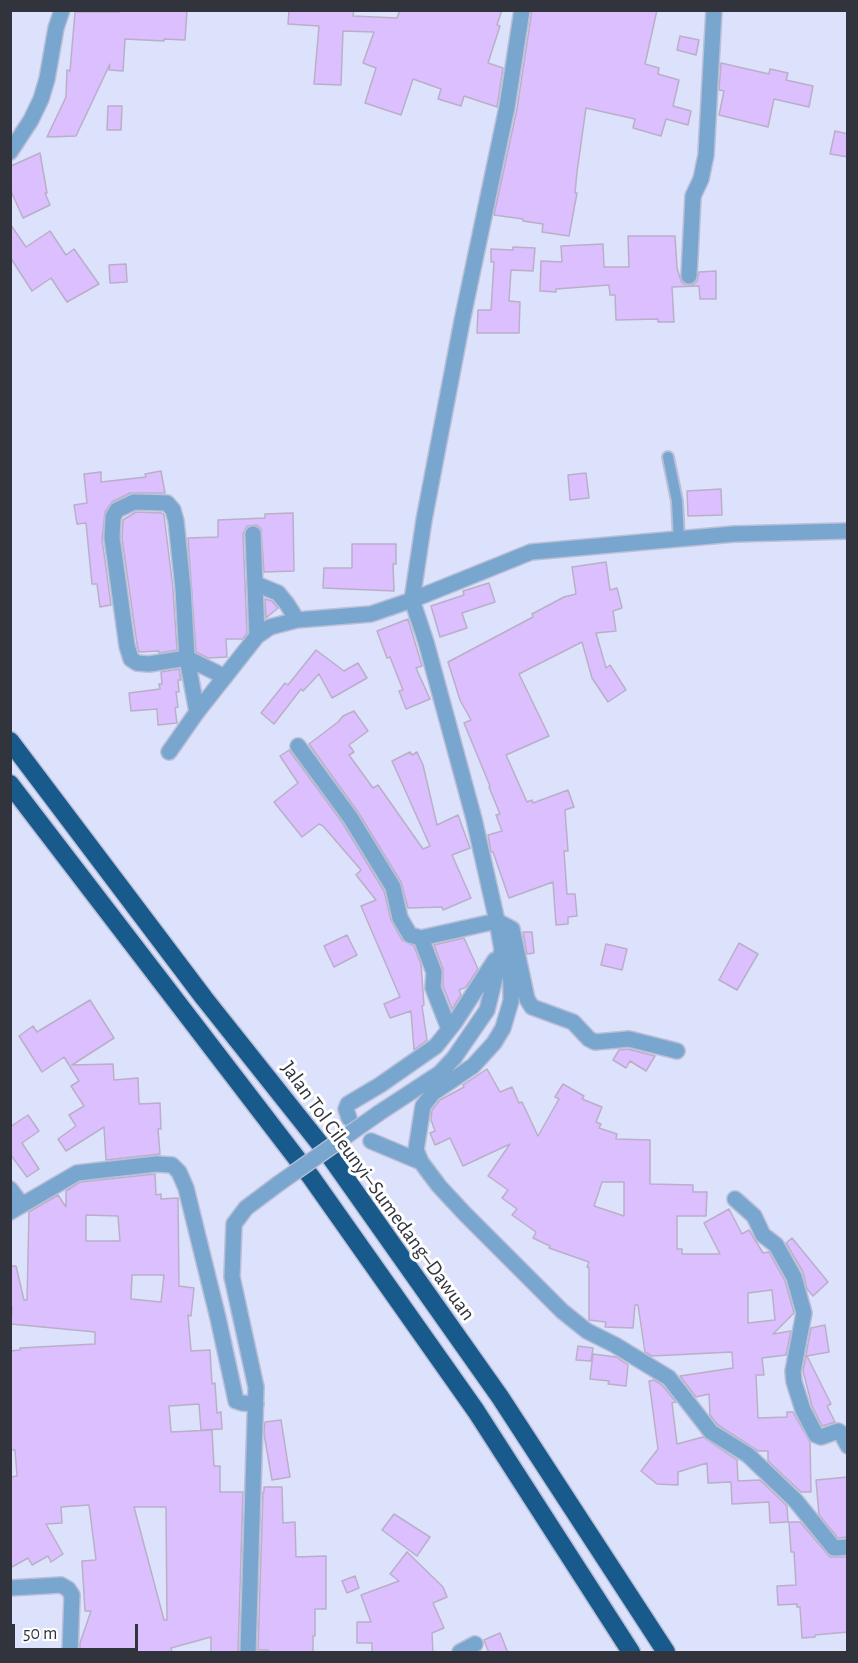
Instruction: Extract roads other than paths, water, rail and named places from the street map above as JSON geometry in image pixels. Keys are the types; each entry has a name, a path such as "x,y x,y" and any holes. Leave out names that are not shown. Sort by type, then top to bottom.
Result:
{"highway":[{"name":"Jalan Tol Cileunyi–Sumedang–Dawuan","path":"10,741 204,998 332,1159 500,1397 666,1653"},
{"path":"10,784 311,1177 476,1411 631,1653"}],"street":[{"path":"10,152 32,120 41,99 62,10"},
{"path":"522,10 507,107 462,321 424,520 412,600 426,642 474,819 497,921 501,950 510,972 511,987 509,1008 503,1028 494,1043 461,1076 433,1093 423,1106 416,1150 421,1162 439,1186 562,1311 587,1331 669,1378 711,1432 748,1455 795,1500 834,1548 848,1547"},
{"path":"689,276 693,196 701,179 706,155 714,10"},
{"path":"197,712 187,658 183,588 173,510 167,503 134,502 117,510 113,517 112,538 127,646 131,659 137,663 149,664 187,658 225,677"},
{"path":"169,752 197,712 257,636 270,627 297,620 371,614 531,552 734,534 848,531"},
{"path":"253,534 257,636"},
{"path":"256,584 278,593 297,620"},
{"path":"298,746 350,817 393,887 400,918 410,935 421,938 497,921 512,929 527,999 532,1007 573,1022 595,1042 630,1039 677,1051"},
{"path":"421,938 434,972 435,993 449,1029"},
{"path":"349,1118 346,1109 348,1104 436,1046 501,950"},
{"path":"248,1653 256,1387 232,1277 234,1224 246,1208 278,1184 440,1073 454,1058 488,1010 501,950"},
{"path":"371,1141 421,1162"},
{"path":"10,1189 16,1208 77,1173 156,1164 172,1165 179,1172 186,1188 236,1401 256,1404"},
{"path":"735,1199 754,1216 763,1235 776,1245 794,1276 804,1313 793,1371 803,1410 816,1435 821,1437 841,1432 848,1446"},
{"path":"218,1318 239,1312"},
{"path":"10,1588 61,1585 68,1589 72,1595 70,1653"},
{"path":"460,1653 475,1644"}],"lane":[{"path":"668,457 677,501 679,540"}]}
